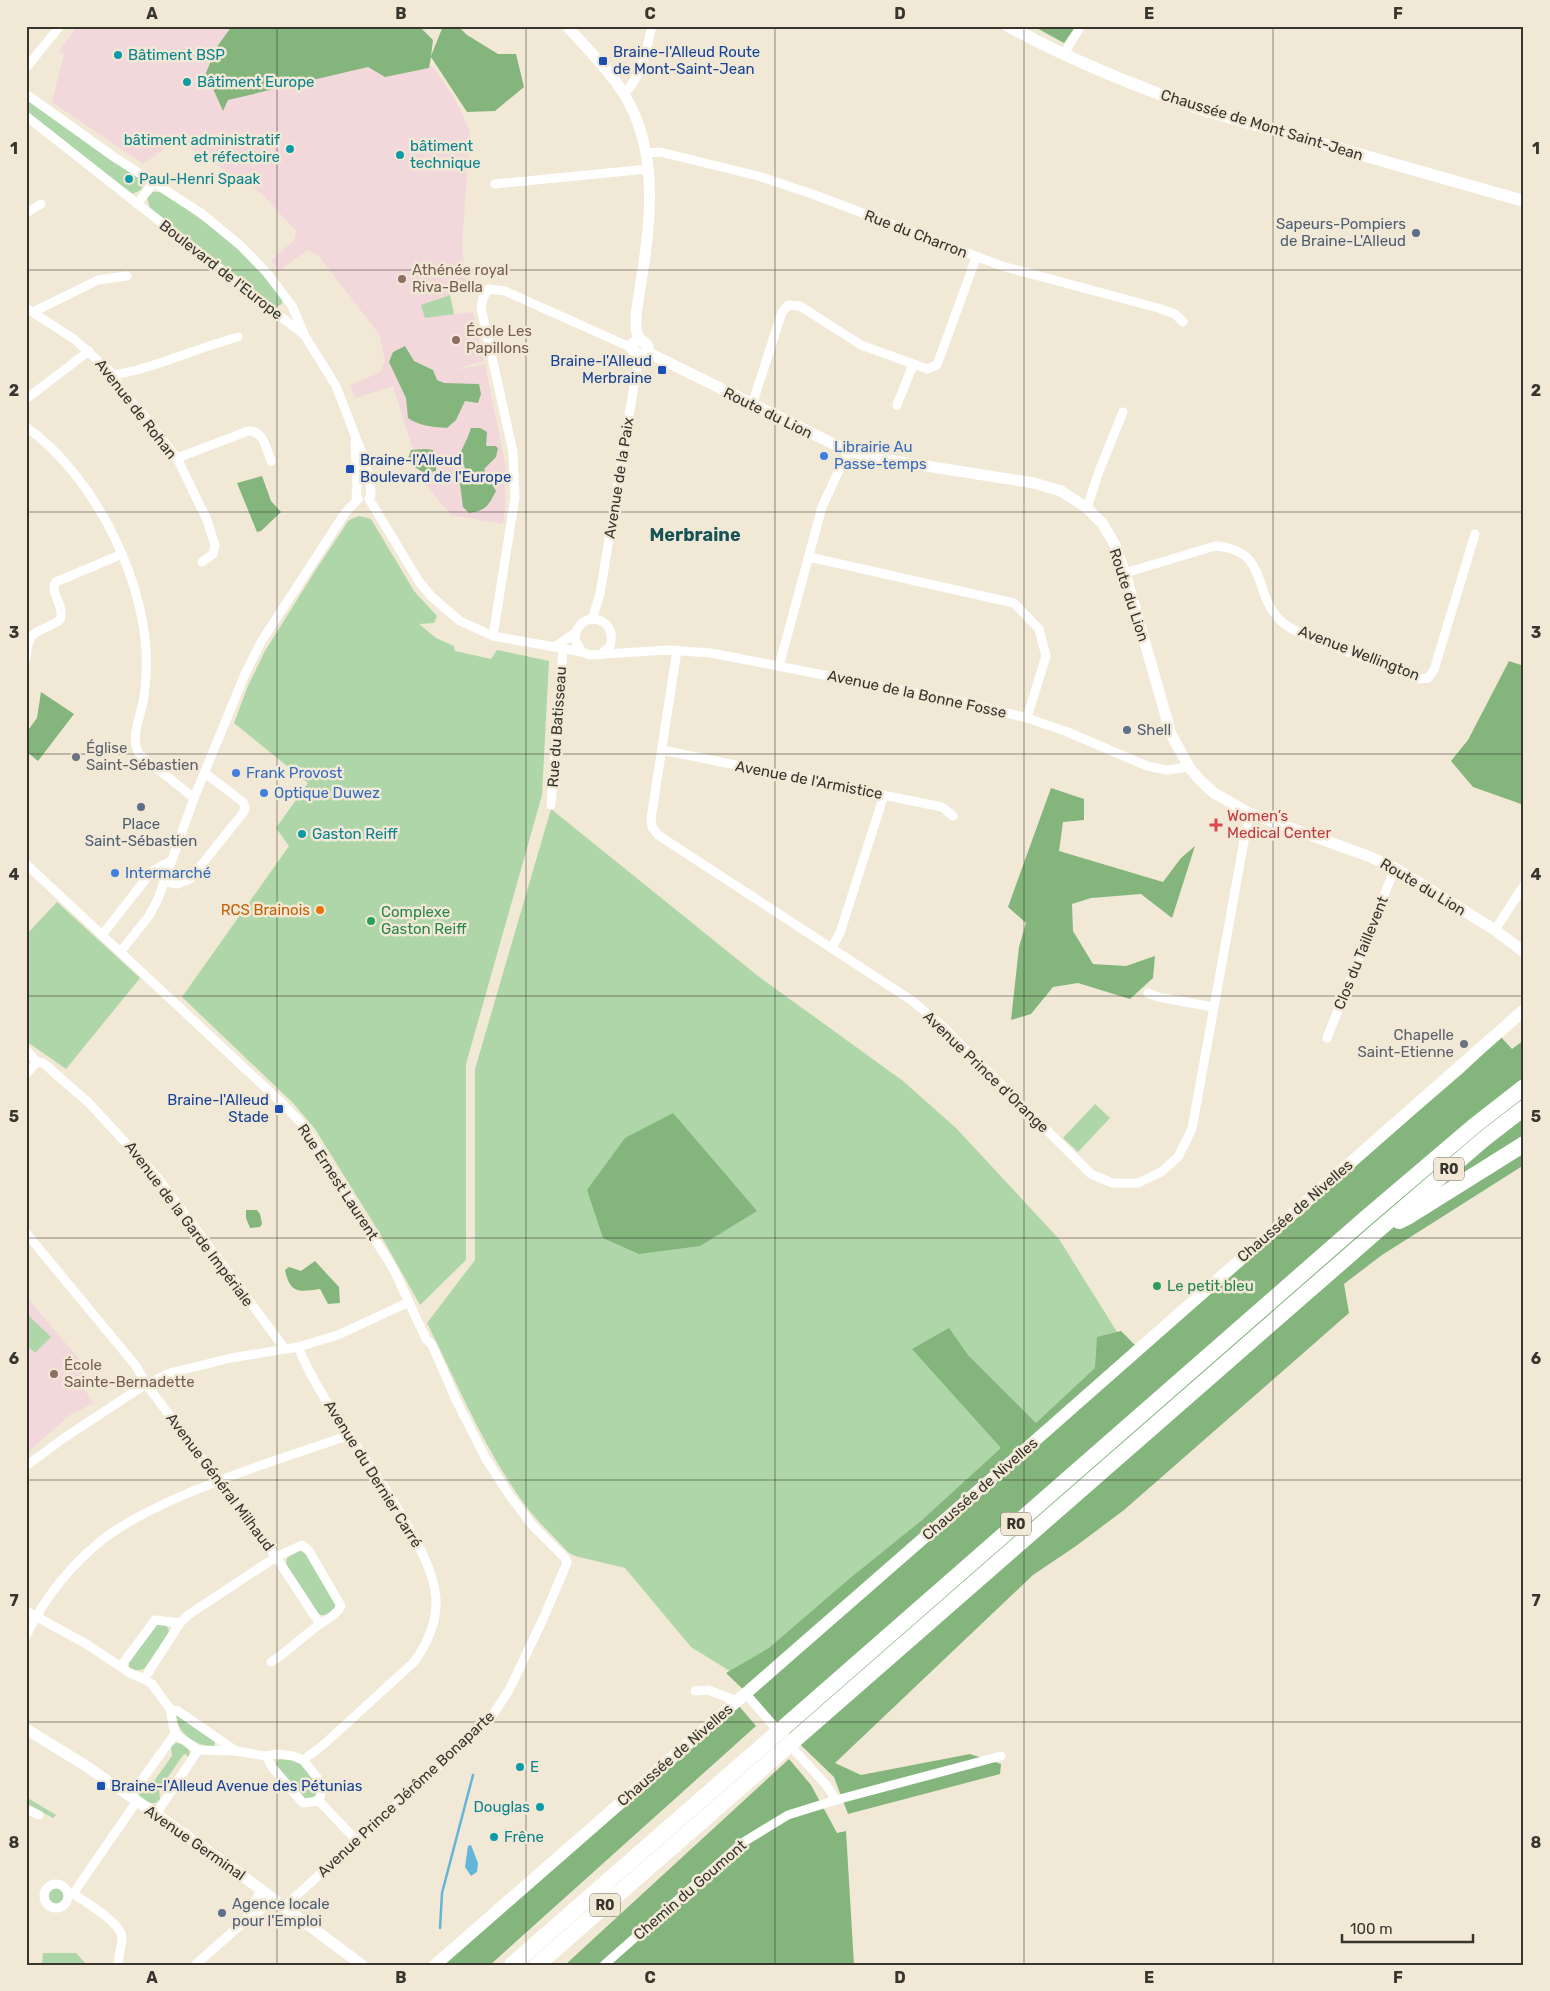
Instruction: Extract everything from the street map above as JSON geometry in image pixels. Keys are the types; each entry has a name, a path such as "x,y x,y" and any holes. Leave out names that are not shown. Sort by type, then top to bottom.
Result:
{"highway":[{"name":"R0","path":"512,1965 1367,1216 1474,1126 1524,1087"},
{"name":"R0","path":"537,1965 1484,1139 1524,1108"},
{"path":"1377,1232 1409,1216 1524,1144"}],"main road":[{"name":"Chaussée de Mont Saint-Jean","path":"1008,26 1063,55 1145,90 1207,111 1524,201"},
{"name":"Chaussée de Nivelles","path":"435,1965 1524,1010"}],"street":[{"path":"26,68 60,26"},
{"path":"567,26 601,63 624,94 633,112 646,154 650,207 636,314 636,330 640,349"},
{"path":"624,94 635,82 640,72 652,26"},
{"path":"1063,55 1081,26"},
{"name":"Boulevard de l'Europe","path":"26,94 98,146 200,213 241,246 279,288 292,306 306,336 336,386 363,456 370,488"},
{"name":"Boulevard de l'Europe","path":"26,116 306,336"},
{"name":"Rue du Charron","path":"646,154 660,152 758,176 815,195 976,258 1158,308 1175,314 1184,322"},
{"path":"495,184 648,169"},
{"path":"137,204 154,182"},
{"path":"26,213 41,204"},
{"path":"752,405 782,312 788,305 800,306 861,345 927,369 937,365 976,258"},
{"path":"30,310 98,280 127,276"},
{"path":"493,636 515,496 513,452 481,308 483,298 488,289 505,291 640,349"},
{"name":"Avenue de Rohan","path":"30,310 74,339 114,375 121,391 141,412 177,458 207,520 215,545 213,554 202,562"},
{"path":"114,375 134,372 208,344 238,337"},
{"name":"Route du Lion","path":"640,349 848,451 882,459 1034,483 1061,491 1087,508 1102,523 1114,545 1125,573 1171,734 1188,767 1214,793 1249,813 1368,856 1395,868 1494,930 1524,952"},
{"name":"Avenue de la Paix","path":"592,618 599,600 640,349"},
{"path":"26,399 89,351"},
{"path":"897,405 913,364"},
{"path":"1087,508 1098,474 1123,412"},
{"path":"26,427 62,458 83,483 96,503 122,554 142,621 145,646 146,674 144,700 136,735 136,750 138,754 194,798"},
{"path":"177,458 254,430 261,435 271,461"},
{"name":"Boulevard de l'Europe","path":"355,438 357,487"},
{"path":"779,666 822,507 848,451"},
{"path":"358,499 356,496 357,487 364,485 370,488 371,495 369,499 410,569 432,597 460,621 493,636 560,647 590,655 600,655 606,651 612,639 611,632 602,621 592,618 581,623 575,634 560,647"},
{"path":"358,499 365,501 369,499"},
{"path":"120,951 149,916 164,881 194,798 245,674 261,642 345,513 358,499"},
{"name":"Avenue Wellington","path":"1125,573 1215,546 1239,551 1249,559 1256,570 1266,600 1274,613 1287,625 1306,636 1420,680 1428,678 1434,670 1475,534"},
{"path":"26,659 27,646 34,633 60,620 62,610 54,594 56,582 122,554"},
{"path":"809,557 1014,603 1039,629 1046,656 1027,718"},
{"name":"Avenue de la Paix","path":"599,600 602,621"},
{"path":"575,634 575,640 582,652"},
{"path":"612,639 626,649 636,653"},
{"name":"Rue du Batisseau","path":"551,805 560,647"},
{"name":"Avenue de la Bonne Fosse","path":"600,655 677,650 710,653 779,666 970,704 1027,718 1065,731 1147,766 1168,770 1188,767"},
{"name":"Avenue Prince d'Orange","path":"677,650 651,819 652,827 658,835 912,1000 940,1024 1091,1174 1112,1183 1138,1183 1161,1172 1178,1157 1192,1129 1249,813"},
{"name":"Avenue de l'Armistice","path":"662,750 942,807 953,816"},
{"path":"164,881 177,884 190,879 244,812 243,802 205,773"},
{"path":"832,947 840,933 884,796"},
{"path":"102,935 152,871 171,861"},
{"name":"Rue Ernest Laurent","path":"26,864 284,1104 301,1123 394,1270 486,1459 532,1526 565,1558 567,1563"},
{"name":"Clos du Taillevent","path":"1327,1038 1395,868"},
{"path":"1494,930 1524,885"},
{"path":"1148,993 1158,997 1213,1007"},
{"name":"Avenue de la Garde Impériale","path":"26,1050 37,1062 43,1063 89,1103 157,1177 285,1349"},
{"path":"26,1074 37,1062"},
{"name":"Avenue Général Milhaud","path":"26,1233 136,1366 146,1384 276,1557 320,1624"},
{"path":"26,1466 146,1384 170,1373 231,1358 298,1347 338,1335 409,1302"},
{"name":"Avenue du Dernier Carré","path":"298,1347 305,1364 325,1398 402,1515 430,1568 436,1601 432,1628 421,1652 405,1673 322,1746 303,1760"},
{"path":"26,1636 35,1616 67,1573 107,1536 144,1513 219,1480 350,1435"},
{"path":"144,1679 180,1623 201,1605 276,1557 302,1545 309,1551 340,1601 341,1606 337,1613 271,1662"},
{"name":"Avenue Prince Jérôme Bonaparte","path":"284,1907 490,1720 509,1690 567,1563"},
{"path":"26,1611 130,1673 152,1684 170,1709 175,1734 77,1888 71,1894 110,1920 120,1930 122,1936 118,1954 119,1965"},
{"path":"121,1666 155,1620 180,1623"},
{"path":"696,1691 708,1690 741,1697 756,1706 836,1800"},
{"path":"170,1709 178,1712 236,1751"},
{"name":"Avenue Germinal","path":"26,1729 83,1764 156,1814 361,1963 373,1965"},
{"path":"175,1734 198,1750 236,1751 266,1756 277,1754 293,1756 303,1760 323,1785 319,1801"},
{"path":"156,1814 198,1750"},
{"path":"266,1756 272,1767 303,1803 319,1801"},
{"name":"Chemin du Goumont","path":"604,1965 742,1843 788,1815 836,1800 1001,1756"},
{"path":"319,1801 357,1841"},
{"path":"26,1809 39,1815"},
{"path":"244,1921 261,1890"},
{"path":"195,1965 244,1921 256,1915 272,1898"}],"shaded area":[{"name":"Athénée royal Riva-Bella","path":"77,26 355,26 393,42 433,67 454,97 470,131 462,246 467,289 454,290 450,295 454,314 473,312 484,361 453,370 485,364 506,468 503,524 451,515 423,482 393,386 355,398 350,385 379,373 385,361 379,334 318,255 308,250 280,270 271,261 294,240 296,231 262,194 181,142 176,141 143,164 52,102 64,54 58,52"},
{"name":"École Sainte-Bernadette","path":"26,1296 88,1370 76,1378 94,1403 70,1415 29,1451 26,1448"}],"green space":[{"path":"232,26 419,26 433,40 431,56 443,26 458,26 467,35 498,54 516,54 524,87 495,111 467,112 431,57 429,68 385,77 368,67 228,100 223,111 206,73 216,48"},
{"path":"1033,26 1076,26 1064,43"},
{"path":"26,99 140,178 143,184 141,190 132,194 26,113"},
{"path":"153,192 160,192 212,227 241,252 283,299 282,304 276,307 150,208 147,198"},
{"path":"450,295 454,314 425,318 421,305"},
{"path":"405,346 414,361 433,370 437,380 444,383 479,384 481,394 478,403 465,401 456,420 447,428 432,427 408,418 406,398 389,362 393,352"},
{"path":"471,428 480,428 487,432 486,446 498,448 496,457 484,469 496,491 483,509 469,513 463,507 460,484 466,472 459,458"},
{"path":"411,450 433,450 436,458 436,471 424,473 407,462"},
{"path":"262,476 271,501 281,512 261,531 257,532 237,483"},
{"name":"Complexe Gaston Reiff","path":"359,516 371,519 414,591 437,616 434,623 419,624 436,638 454,646 455,651 491,659 497,650 549,661 542,795 466,1064 466,1260 420,1305 379,1232 315,1129 293,1103 182,997 289,846 276,828 308,783 234,723 248,686 265,651 349,520"},
{"path":"1509,661 1524,666 1524,805 1473,787 1451,761 1468,740"},
{"path":"41,692 74,714 38,761 26,751 26,733 37,718"},
{"path":"1051,788 1084,799 1084,820 1063,822 1059,851 1163,882 1181,858 1195,846 1172,918 1141,894 1091,898 1072,904 1073,931 1093,964 1126,966 1155,956 1153,978 1130,999 1078,983 1053,987 1031,1014 1011,1020 1019,947 1026,923 1008,907"},
{"path":"551,809 758,976 903,1081 956,1128 1059,1239 1127,1348 741,1678 691,1647 625,1568 569,1553 535,1517 511,1484 484,1440 427,1323 475,1260 475,1069"},
{"path":"57,902 140,978 66,1069 26,1041 26,935"},
{"path":"1501,1037 1512,1049 1524,1040 1524,1165 1382,1255 1344,1284 1349,1313 1124,1510 1033,1575 835,1763 861,1775 970,1754 1001,1764 1000,1774 848,1814 834,1777 726,1673 769,1648 849,1579 921,1521 1001,1448 912,1349 949,1328 968,1355 1036,1423 1095,1368 1097,1337 1121,1331 1140,1350 1463,1073"},
{"path":"1095,1104 1110,1118 1078,1152 1063,1138"},
{"path":"673,1113 757,1211 700,1246 639,1254 603,1238 587,1190 625,1138"},
{"path":"246,1210 257,1210 262,1224 260,1227 250,1228 246,1218"},
{"path":"315,1261 339,1287 340,1303 328,1304 320,1289 301,1291 296,1290 290,1284 285,1270 289,1267 301,1271"},
{"path":"26,1313 51,1337 35,1353 26,1344"},
{"path":"299,1550 305,1553 336,1602 334,1611 323,1615 318,1614 286,1564 287,1558"},
{"path":"157,1624 166,1625 169,1630 167,1636 144,1669 133,1671 129,1667 129,1662"},
{"path":"739,1706 756,1726 490,1965 444,1965"},
{"path":"179,1715 215,1742 214,1747 201,1744 189,1738 177,1722 176,1716"},
{"path":"176,1743 182,1744 189,1749 189,1758 186,1754 183,1755 159,1790 160,1799 156,1803 146,1802 141,1799 139,1794 143,1785 144,1791 147,1791 172,1756 171,1747"},
{"path":"281,1758 300,1761 319,1786 319,1792 311,1799 304,1798 276,1765 277,1761"},
{"path":"789,1759 811,1785 837,1833 846,1831 854,1965 565,1965"},
{"path":"26,1797 56,1815 53,1818 26,1803"},
{"path":"54,1888 60,1888 65,1893 63,1902 54,1904 49,1899 49,1893"},
{"path":"43,1953 76,1953 86,1964 42,1965"}],"water":[{"path":"471,1845 478,1863 477,1872 471,1876 465,1867 468,1846"}],"waterway":[{"path":"440,1928 442,1893 473,1775"}],"place":[{"name":"Bâtiment BSP","path":"118,55"},
{"name":"Braine-l'Alleud Route de Mont-Saint-Jean","path":"603,61"},
{"name":"Bâtiment Europe","path":"187,82"},
{"name":"bâtiment administratif et réfectoire","path":"290,149"},
{"name":"bâtiment technique","path":"400,155"},
{"name":"Paul-Henri Spaak","path":"129,179"},
{"name":"Sapeurs-Pompiers de Braine-L'Alleud","path":"1416,233"},
{"name":"Athénée royal Riva-Bella","path":"402,279"},
{"name":"École Les Papillons","path":"456,340"},
{"name":"Braine-l'Alleud Merbraine","path":"662,370"},
{"name":"Librairie Au Passe-temps","path":"824,456"},
{"name":"Braine-l'Alleud Boulevard de l'Europe","path":"350,469"},
{"name":"Shell","path":"1127,730"},
{"name":"Église Saint-Sébastien","path":"76,757"},
{"name":"Frank Provost","path":"236,773"},
{"name":"Optique Duwez","path":"264,793"},
{"name":"Place Saint-Sébastien","path":"141,807"},
{"name":"Women’s Medical Center","path":"1216,825"},
{"name":"Gaston Reiff","path":"302,834"},
{"name":"Intermarché","path":"115,873"},
{"name":"RCS Brainois","path":"320,910"},
{"name":"Complexe Gaston Reiff","path":"371,921"},
{"name":"Chapelle Saint-Etienne","path":"1464,1044"},
{"name":"Braine-l'Alleud Stade","path":"279,1109"},
{"name":"Le petit bleu","path":"1157,1286"},
{"name":"École Sainte-Bernadette","path":"54,1374"},
{"name":"E","path":"520,1767"},
{"name":"Braine-l'Alleud Avenue des Pétunias","path":"101,1786"},
{"name":"Douglas","path":"540,1807"},
{"name":"Frêne","path":"494,1837"},
{"name":"Agence locale pour l'Emploi","path":"222,1913"}],"district":[{"name":"Merbraine","path":"695,535"}]}
